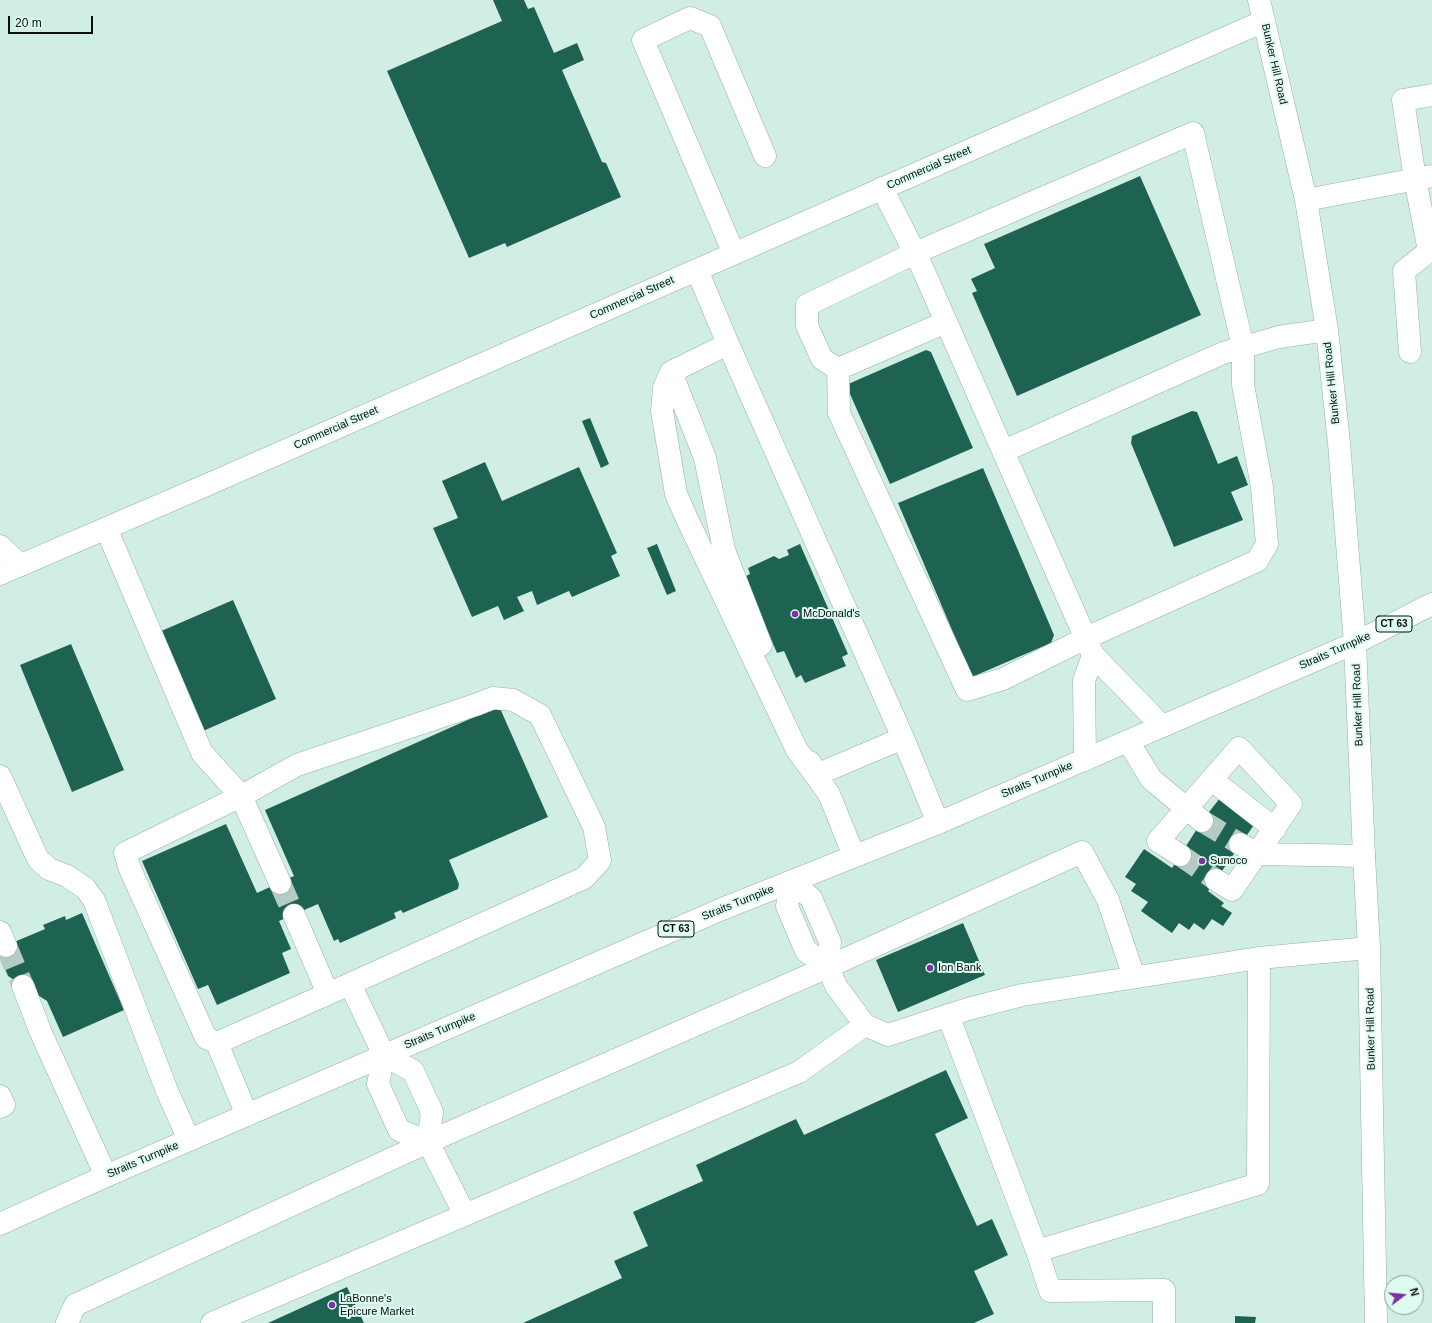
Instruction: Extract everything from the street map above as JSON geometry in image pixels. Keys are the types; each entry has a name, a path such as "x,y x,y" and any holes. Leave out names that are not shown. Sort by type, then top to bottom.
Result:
{"main road":[{"name":"Commercial Street","path":"0,574 882,188 1262,10"},
{"name":"Bunker Hill Road","path":"1262,10 1306,200 1327,330 1339,443 1355,643 1369,948 1376,1323"},
{"path":"734,254 643,40 690,18 710,26 765,156"},
{"path":"1410,352 1404,271 1431,251 1423,178 1403,100 1432,95"},
{"path":"1193,133 1243,347 1243,385 1262,487 1267,544 1257,561 1090,647 1003,679 967,690 839,413 838,368 822,359 807,326 807,305 915,253 1193,133"},
{"path":"1306,200 1423,178"},
{"path":"882,188 915,253 1090,647 1162,726"},
{"path":"697,270 728,344 903,738 938,823"},
{"path":"838,368 946,322"},
{"path":"1004,451 1223,353 1279,337 1327,330"},
{"path":"728,344 670,372 664,388 662,411 676,494 693,533 797,750 829,794 854,856"},
{"path":"670,372 705,458 724,550 795,730 816,775"},
{"path":"106,528 202,753 241,796 280,883"},
{"path":"0,546 20,565"},
{"name":"Straits Turnpike","path":"0,1224 106,1176 722,909 938,823 1085,760 1355,643 1432,604"},
{"path":"1085,760 1084,681 1090,647"},
{"path":"217,1043 584,878 600,861 594,827 540,715 513,700 493,698 297,765 241,796 125,854 130,869 206,1038 217,1043 247,1115"},
{"path":"816,775 903,738"},
{"path":"1128,741 1151,779 1194,815"},
{"path":"1180,855 1158,841 1194,815 1212,780 1239,748 1292,804 1275,829 1249,849 1232,890 1216,880"},
{"path":"0,776 38,859 48,868 67,876 85,888 94,900 167,1091 189,1140"},
{"path":"1212,780 1275,829"},
{"path":"1249,849 1364,856"},
{"path":"67,1323 75,1305 428,1142 828,967 1082,852 1108,900 1134,977"},
{"path":"791,882 812,898 830,942 828,967 836,986 864,1025 888,1035 948,1015 1022,995 1259,958 1369,948"},
{"path":"294,915 328,994"},
{"path":"1037,1251 1258,1184 1259,958"},
{"path":"350,984 384,1055 413,1071 432,1112 428,1142 465,1215"},
{"path":"23,986 42,1033 106,1176"},
{"path":"948,1015 1037,1251 1050,1291 1164,1290 1164,1323"},
{"path":"212,1323 799,1072 864,1025"},
{"path":"384,1055 378,1084 399,1130 428,1142"},
{"path":"0,1096 4,1105 0,1107"}],"building":[{"path":"493,0 524,0 528,9 534,7 554,53 577,43 584,60 562,70 602,162 606,163 621,197 507,247 505,243 469,258 387,71 502,21"},
{"path":"1140,176 1201,315 1017,396 972,293 977,291 971,279 995,268 984,244"},
{"path":"926,350 931,352 973,448 890,484 846,385"},
{"path":"1192,411 1197,412 1218,464 1237,456 1248,485 1231,492 1243,520 1174,547 1131,443 1132,436"},
{"path":"590,418 609,464 601,468 582,421"},
{"path":"485,462 502,501 579,467 617,553 611,556 620,576 572,597 569,591 537,605 532,591 517,597 524,611 504,620 498,606 472,617 433,528 458,518 442,481"},
{"path":"983,468 1054,635 1051,643 972,677 898,503"},
{"path":"657,544 676,591 667,595 647,548"},
{"name":"McDonald's","path":"800,544 848,654 842,657 846,666 805,683 801,675 796,678 784,651 777,653 744,577 750,574 748,568 774,556 779,559 789,555 787,550"},
{"path":"233,600 276,699 203,731 159,632"},
{"path":"71,644 124,770 72,792 20,665"},
{"path":"499,706 548,817 449,860 459,884 458,889 403,913 401,910 394,913 396,918 340,943 338,939 334,941 318,904 279,921 291,949 282,953 290,973 217,1005 208,985 198,989 142,861 226,824 257,893 294,876 265,810"},
{"name":"Sunoco","path":"1220,798 1256,822 1208,891 1224,903 1221,906 1232,913 1223,926 1212,919 1204,930 1194,923 1189,930 1179,923 1172,933 1141,911 1148,902 1131,891 1136,884 1125,877 1144,849 1172,868 1202,821"},
{"path":"82,913 124,1010 63,1037 47,1001 8,976 0,957 0,948 45,929 43,925 65,916 66,920"},
{"name":"Ion Bank","path":"963,923 985,975 898,1012 876,960"},
{"path":"946,1070 968,1118 935,1134 977,1226 992,1219 1008,1255 974,1271 994,1314 974,1323 523,1323 622,1278 614,1261 648,1246 633,1212 703,1181 696,1165 796,1119 804,1135"},
{"name":"LaBonne's Epicure Market","path":"347,1287 364,1323 268,1323"},
{"path":"1235,1316 1256,1317 1255,1323 1235,1323"}],"tunnel":[{"path":"1202,821 1240,844"},
{"path":"1180,855 1216,880"},
{"path":"280,883 294,915"},
{"path":"6,946 23,986"}],"place":[{"name":"McDonald's","path":"795,614"},
{"name":"Sunoco","path":"1202,861"},
{"name":"Ion Bank","path":"930,968"},
{"name":"LaBonne's Epicure Market","path":"332,1305"}]}
